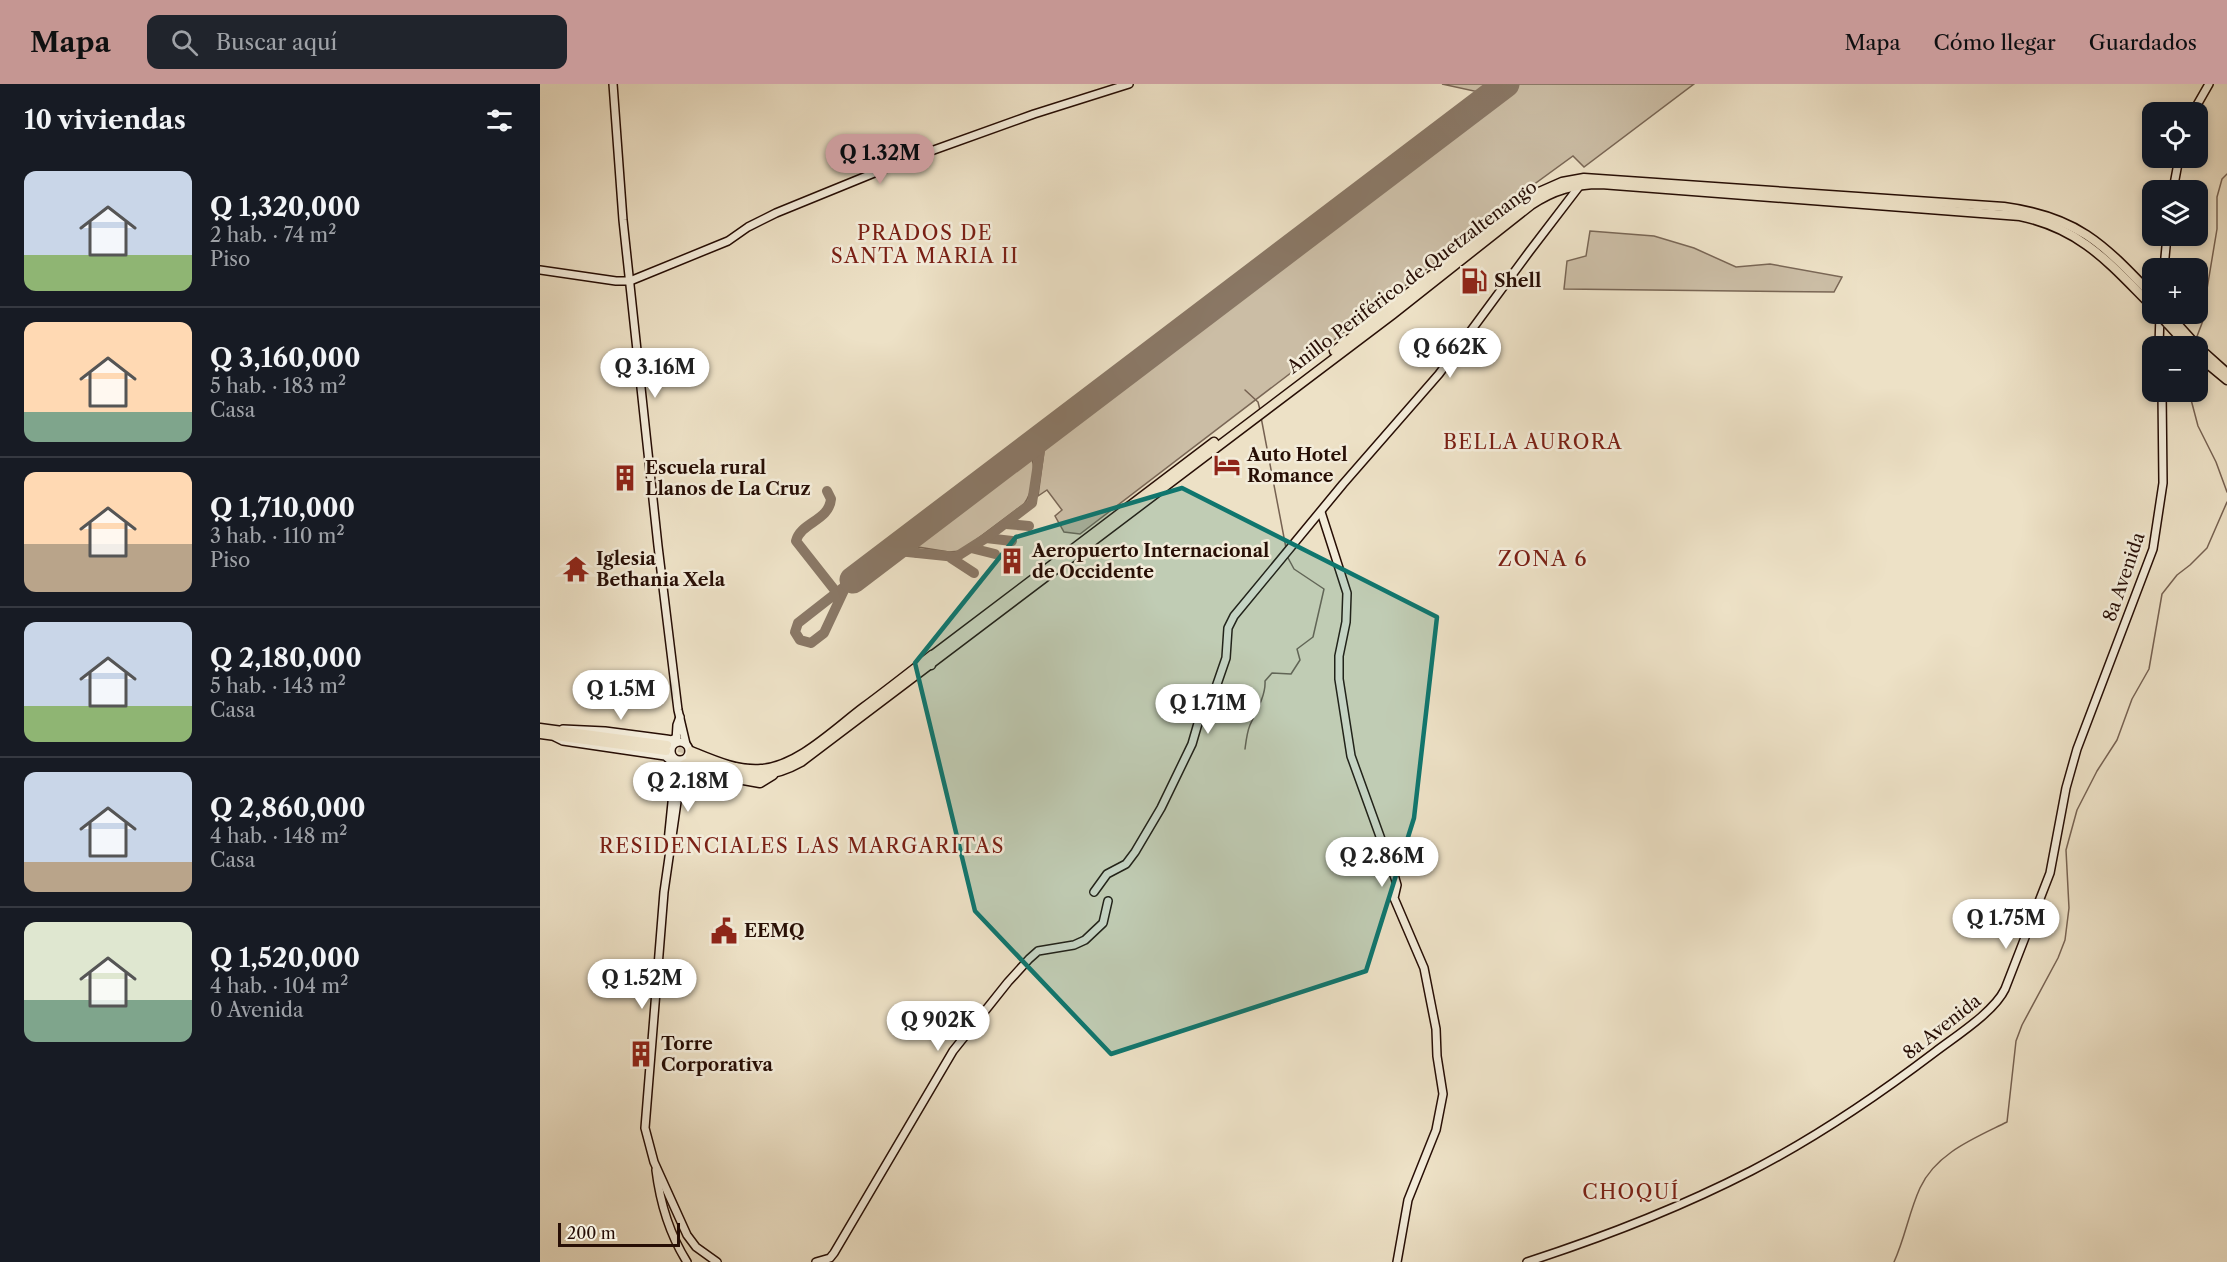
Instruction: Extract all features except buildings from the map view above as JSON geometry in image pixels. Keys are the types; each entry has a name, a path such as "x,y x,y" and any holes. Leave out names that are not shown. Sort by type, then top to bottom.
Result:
{"highway":[{"name":"Anillo Periférico de Quetzaltenango","path":"684,756 738,774 756,776 792,767 821,748 1261,410 1523,203 1549,186 1584,178 2004,207 2032,211 2076,228 2096,241 2111,253 2142,286"},
{"path":"1581,184 1587,181 1655,182"},
{"name":"Anillo Periférico de Quetzaltenango","path":"684,756 761,770 783,764 799,756 1401,308 1537,200 1562,188 1581,184 1686,191 2020,216 2042,220 2074,235 2093,249 2142,296"},
{"path":"1686,191 1790,197 1798,194"},
{"path":"1832,202 1845,200 1882,203 1887,200"},
{"path":"1982,214 2000,211 2032,211"},
{"path":"1401,308 1402,303 1428,283 1432,276"},
{"path":"2173,324 2182,336"},
{"path":"2208,359 2227,373"},
{"path":"2208,361 2227,380"},
{"path":"931,665 935,658 963,632"},
{"path":"931,665 933,655"},
{"path":"540,728 556,733"},
{"path":"540,734 556,733 671,744"},
{"path":"684,756 688,762 739,780 763,782 778,772"}],"street":[{"path":"613,84 630,281 669,645 684,756 669,853 645,1118 646,1134 659,1192 674,1239 687,1262"},
{"path":"540,270 630,281 728,241 748,227 776,213 906,160 1034,114 1129,84"},
{"path":"2199,102 2209,84"},
{"path":"1094,892 1107,874 1126,864 1137,849 1192,744 1201,713 1216,687 1226,658 1230,624 1237,612 1438,374 1581,184"},
{"name":"8a Avenida","path":"1527,1262 1575,1247 1657,1215 1775,1158 1875,1095 1942,1047 1998,1002 2050,873 2066,788 2077,749 2153,549 2163,483 2162,402"},
{"path":"1321,512 1347,592 1346,622 1339,656 1339,679 1351,756 1395,878 1397,885 1394,898 1424,969 1436,1029 1437,1056 1443,1088 1436,1130 1408,1200 1397,1262"},
{"path":"680,717 670,751 684,756"},
{"path":"556,733 563,741 665,756 684,756"},
{"path":"671,744 680,742 684,756"},
{"path":"816,1262 830,1258 834,1253 893,1149 953,1051 974,1023 1034,954 1044,949 1080,944 1099,929 1104,921 1108,901"},
{"path":"654,1162 691,1242 717,1262"}],"highlighted area":[{"path":"1182,488 1437,617 1414,818 1366,971 1111,1054 975,911 915,663 1016,537"}],"shaded area":[{"path":"1442,84 1494,84 1483,93"},
{"path":"1518,84 1694,84 1584,167 1573,156 1511,201 1508,207 1080,534 1064,532 1055,516 1062,510 1047,490 1038,496 1045,444"},
{"path":"1590,231 1654,236 1694,248 1736,267 1770,264 1842,277 1834,292 1564,289 1567,261 1586,256"},
{"path":"1024,458 1032,459 1034,470 1031,489 1024,504 961,551 949,552 918,547 919,538"}],"waterway":[{"path":"2197,336 2207,310 2206,295 2217,229 2217,197 2222,179 2227,174"},
{"path":"1245,390 1258,402 1260,410"},
{"path":"2192,402 2198,426 2216,462 2227,492"},
{"path":"1261,417 1286,548"},
{"path":"1894,1262 1916,1197 1927,1176 1946,1156 2007,1122 2016,1041 2065,940 2069,908 2066,850 2077,810 2097,771 2117,740 2132,699 2149,669 2162,594 2177,575 2207,548 2227,502"},
{"path":"1245,749 1248,731 1262,698 1265,681 1272,673 1291,674 1300,660 1297,649 1313,637 1324,589 1294,569 1287,556"}],"taxiway":[{"path":"887,555 898,551 956,557 986,538 1032,503 1041,444 1057,425"},
{"path":"1019,455 1032,451 1038,460"},
{"path":"827,491 831,499 829,506 820,517 803,530 796,541 837,593"},
{"path":"1006,524 1029,526"},
{"path":"916,533 911,543 912,550 917,553"},
{"path":"986,538 1012,541"},
{"path":"971,548 995,554"},
{"path":"951,558 974,573"},
{"path":"846,586 824,633 811,643 800,640 795,632 798,623 853,580"}],"runway":[{"path":"853,580 1506,84"}],"tunnel":[{"path":"667,745 691,751"}],"place":[{"name":"Shell","path":"1474,281"},
{"name":"Auto Hotel Romance","path":"1227,465"},
{"name":"Escuela rural Llanos de La Cruz","path":"625,478"},
{"name":"Aeropuerto Internacional de Occidente","path":"1012,561"},
{"name":"Iglesia Bethania Xela","path":"576,569"},
{"name":"EEMQ","path":"724,931"},
{"name":"Torre Corporativa","path":"641,1054"}],"district":[{"name":"PRADOS DE SANTA MARIA II","path":"925,244"},
{"name":"BELLA AURORA","path":"1533,442"},
{"name":"ZONA 6","path":"1543,559"},
{"name":"RESIDENCIALES LAS MARGARITAS","path":"802,846"},
{"name":"CHOQUÍ","path":"1631,1192"}]}
